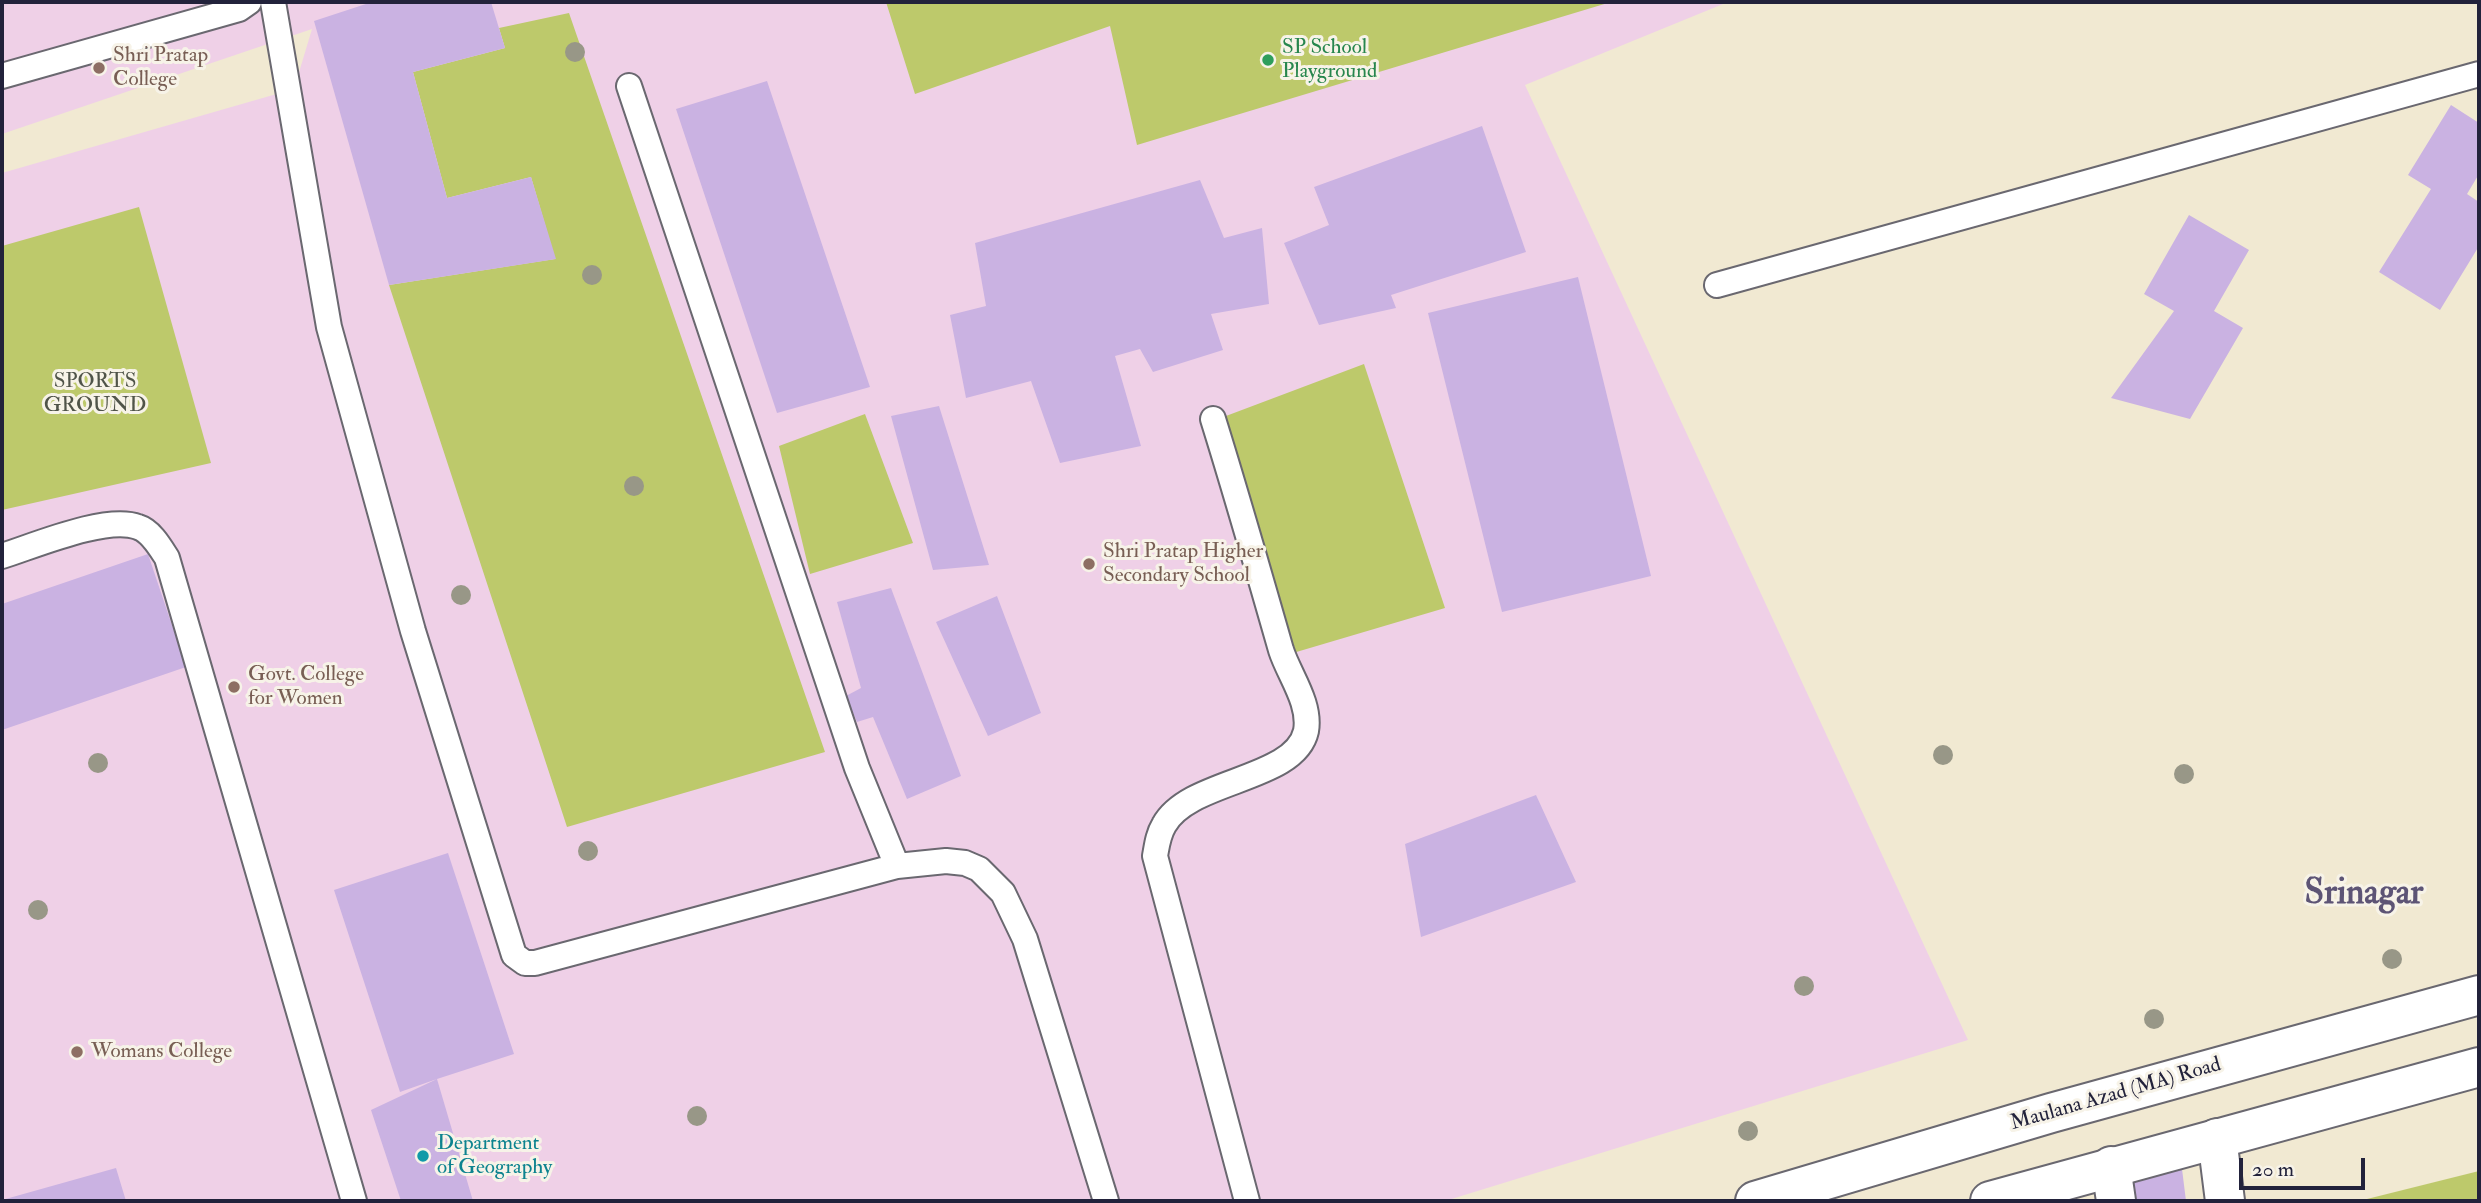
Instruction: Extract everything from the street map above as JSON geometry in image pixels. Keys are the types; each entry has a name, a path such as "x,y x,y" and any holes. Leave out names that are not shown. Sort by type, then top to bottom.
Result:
{"main road":[{"name":"Maulana Azad (MA) Road","path":"1755,1201 2051,1112 2479,995"},
{"path":"1990,1201 2114,1184 2217,1138 2479,1067"},
{"path":"2217,1138 2225,1201"}],"lane":[{"path":"2,76 239,9 249,2"},
{"path":"272,2 329,327 413,631 514,955 525,963 535,963 897,866 946,861 965,863 979,869 1003,893 1026,939 1106,1201"},
{"path":"1717,285 2479,75"},
{"path":"629,86 857,768 897,866"},
{"path":"1213,419 1283,654 1299,692 1307,722 1301,746 1280,762 1193,799 1179,809 1165,822 1155,856 1247,1201"},
{"path":"2,556 82,531 121,523 140,527 154,539 167,558 354,1201"}],"shaded area":[{"name":"Shri Pratap Higher Secondary School","path":"2,2 1728,2 1525,85 1968,1040 1445,1201 2,1201 2,173 294,89 312,29 2,134"}],"green space":[{"name":"SP School Playground","path":"886,2 1611,2 1137,145 1110,26 915,94"},
{"path":"569,13 825,752 567,827 389,285 555,259 531,177 447,198 413,72 505,48 499,28"},
{"name":"SPORTS GROUND","path":"139,207 211,463 2,510 2,246"},
{"path":"1364,364 1445,608 1293,653 1218,419"},
{"path":"865,414 913,543 810,574 779,446"},
{"path":"2479,1171 2479,1201 2359,1201"}],"building":[{"path":"372,2 491,2 505,48 413,72 447,198 531,177 556,259 389,285 314,21"},
{"path":"767,81 870,387 777,413 676,109"},
{"path":"2451,105 2479,123 2479,174 2467,194 2479,202 2479,246 2440,310 2379,272 2431,189 2408,175"},
{"path":"1482,126 1526,252 1391,295 1396,308 1319,325 1284,243 1329,225 1314,187"},
{"path":"1200,180 1224,238 1262,228 1269,304 1211,314 1223,350 1153,372 1140,349 1115,356 1141,446 1060,463 1031,381 966,398 950,315 986,306 975,243"},
{"path":"2189,215 2249,250 2214,311 2243,328 2190,419 2111,398 2174,311 2144,294"},
{"path":"1578,277 1651,576 1502,612 1428,313"},
{"path":"939,406 989,565 933,570 891,416"},
{"path":"148,554 186,667 2,730 2,604"},
{"path":"891,588 961,776 907,799 873,717 857,722 846,696 861,688 837,602"},
{"path":"997,596 1041,713 988,736 936,622"},
{"path":"1536,795 1576,882 1421,937 1405,844"},
{"path":"448,853 514,1054 400,1092 334,890"},
{"name":"Department of Geography","path":"437,1079 473,1201 401,1201 371,1110"},
{"path":"116,1168 126,1201 2,1201 2,1200"},
{"path":"2182,1169 2186,1201 2134,1201 2133,1182"}],"place":[{"name":"SP School Playground","path":"1268,60"},
{"name":"Shri Pratap College","path":"99,68"},
{"name":"Shri Pratap Higher Secondary School","path":"1089,564"},
{"name":"Govt. College for Women","path":"234,687"},
{"name":"Womans College","path":"77,1052"},
{"name":"Department of Geography","path":"423,1156"}],"district":[{"name":"Srinagar","path":"2364,895"}]}
